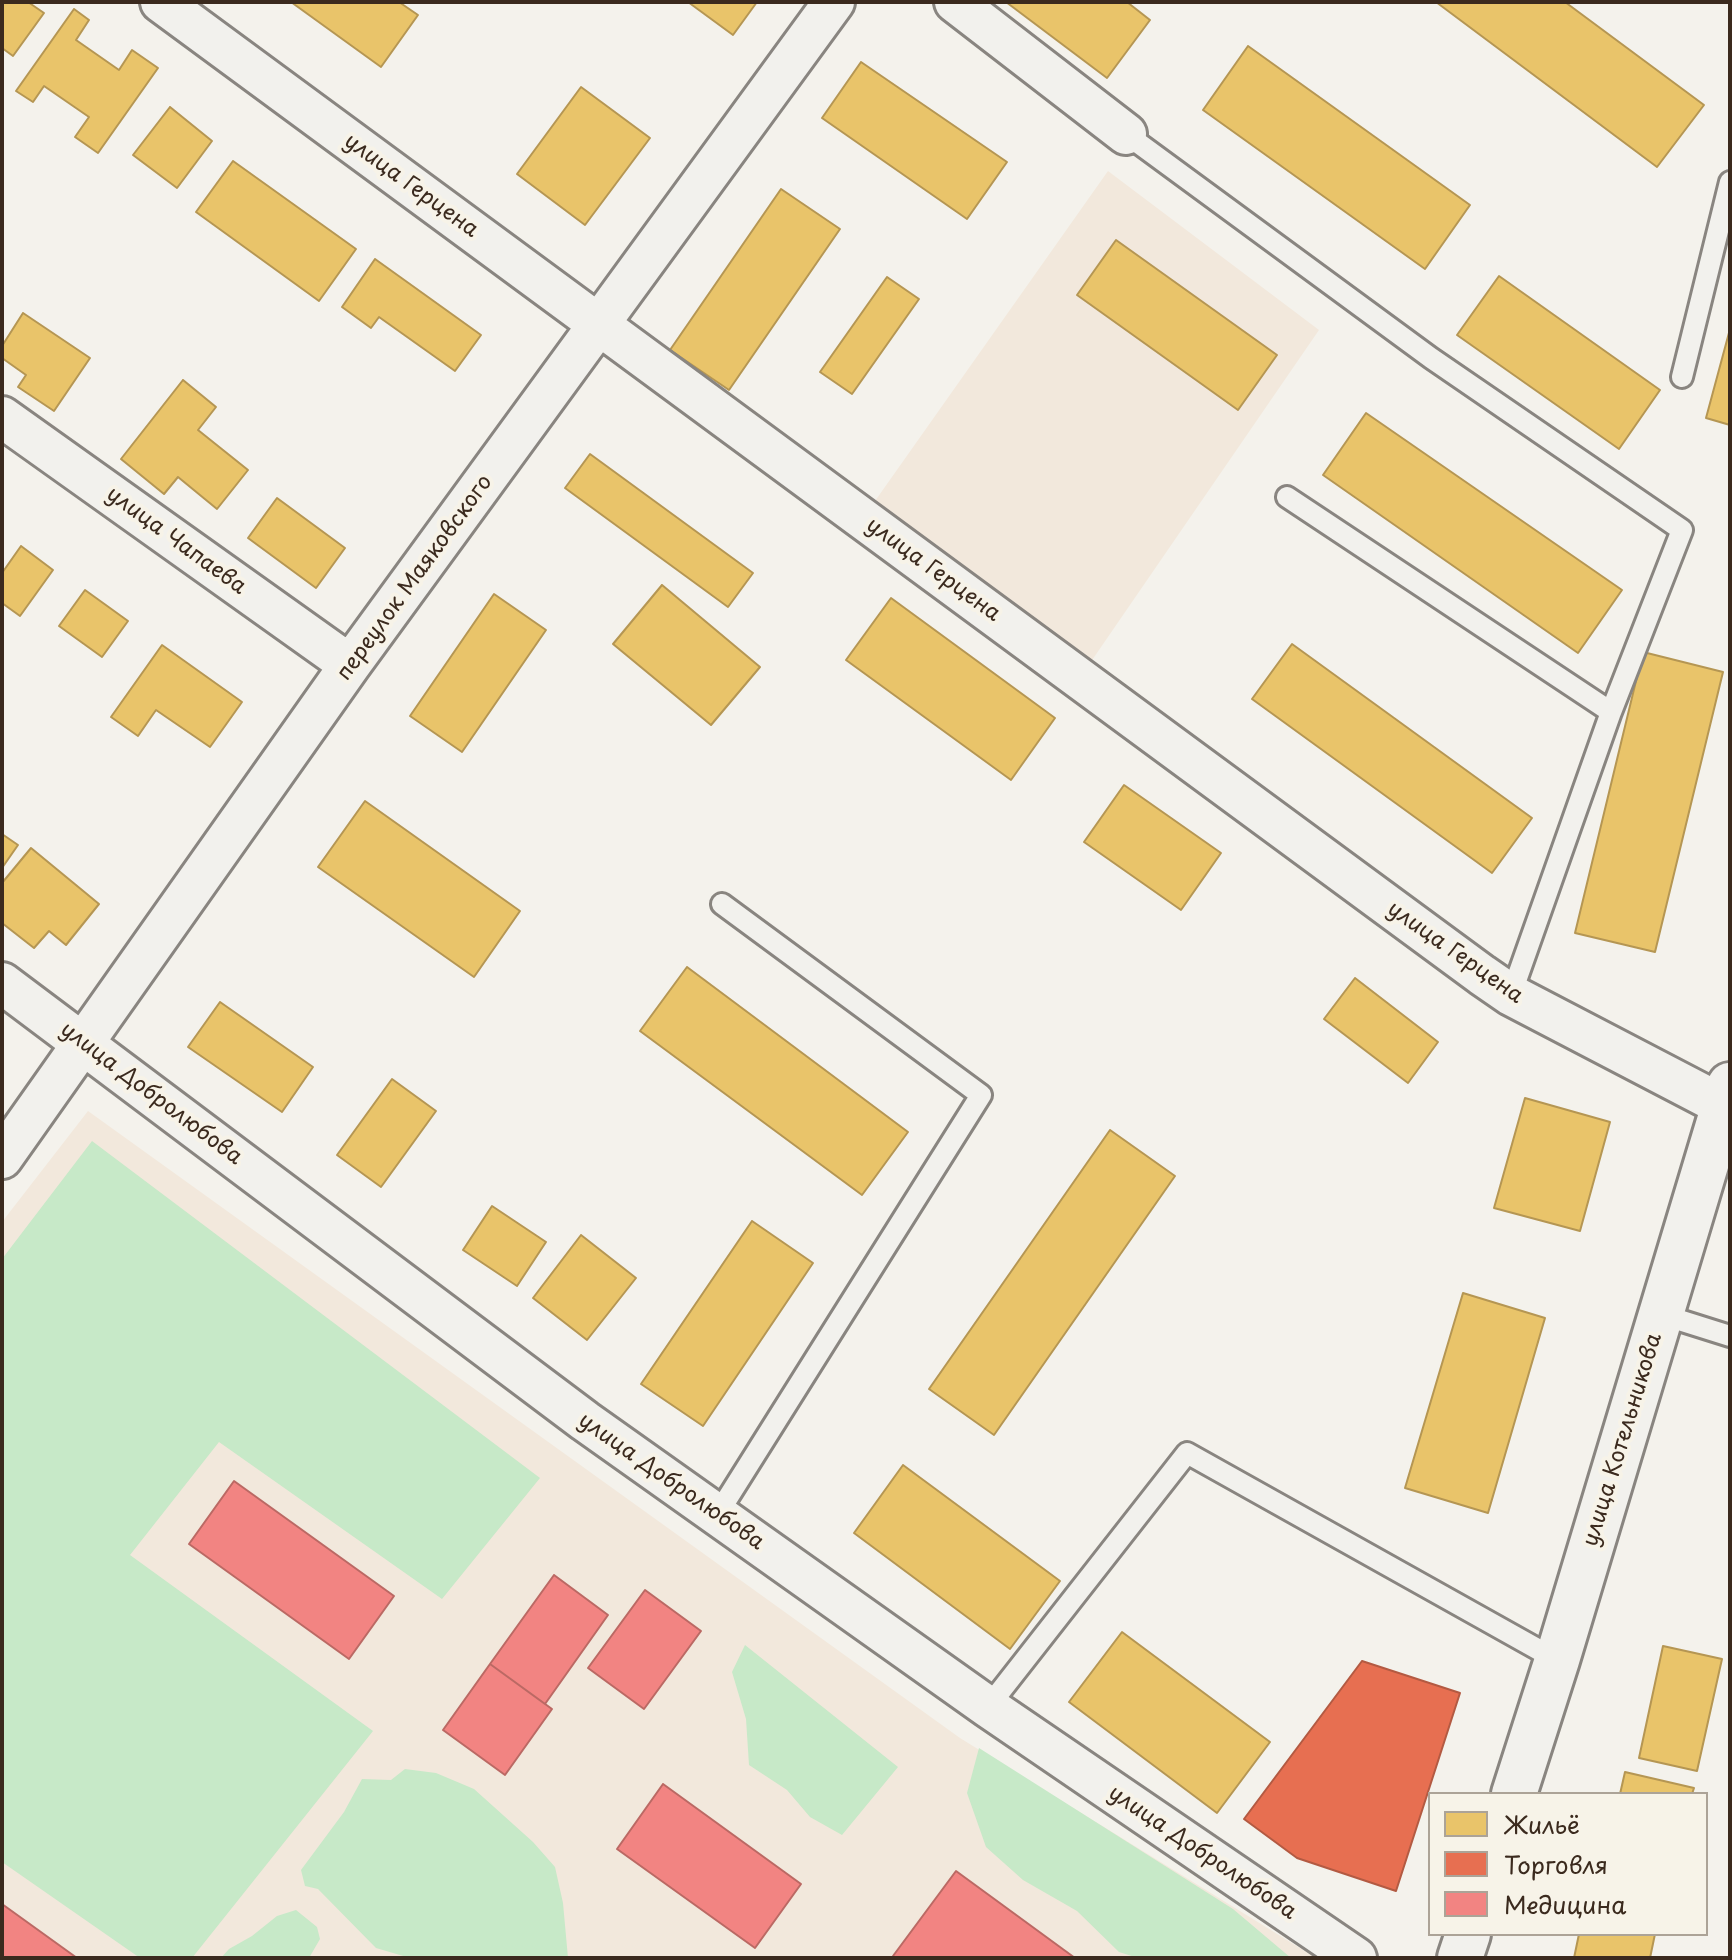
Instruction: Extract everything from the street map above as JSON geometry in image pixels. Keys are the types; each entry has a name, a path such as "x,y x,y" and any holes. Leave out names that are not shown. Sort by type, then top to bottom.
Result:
{"street":[{"name":"улица Герцена","path":"161,2 1511,995 1727,1096"},
{"name":"переулок Маяковского","path":"2,1158 350,665 834,2"},
{"path":"955,2 1126,134"},
{"name":"улица Чапаева","path":"2,417 350,665"},
{"name":"улица Добролюбова","path":"2,983 585,1421 988,1707 1356,1958"},
{"name":"улица Котельникова","path":"1515,1792 1727,1096"},
{"path":"1460,1958 1467,1936"}],"lane":[{"path":"1126,134 1431,358 1682,530 1611,712 1511,995"},
{"path":"1682,377 1730,182"},
{"path":"1287,497 1611,712"},
{"path":"717,1515 981,1095 722,904"},
{"path":"1660,1314 1730,1336"},
{"path":"988,1707 1187,1453 1557,1660"}],"shaded area":[{"path":"1108,171 1319,330 1088,666 875,501"},
{"path":"88,1111 960,1738 1316,1958 2,1958 2,1222"}],"green space":[{"path":"92,1141 540,1478 442,1599 219,1442 130,1555 373,1731 192,1958 140,1958 2,1862 2,1259"},
{"path":"745,1645 898,1767 842,1835 810,1817 787,1790 749,1765 746,1719 732,1672"},
{"path":"979,1748 1233,1909 1291,1958 1138,1958 1119,1952 1077,1911 1023,1880 986,1847 967,1793"},
{"path":"405,1769 436,1773 474,1789 533,1842 555,1867 563,1903 568,1958 410,1958 376,1948 318,1889 305,1886 301,1870 344,1812 362,1779 391,1780"},
{"path":"296,1910 317,1927 320,1939 309,1958 221,1958 277,1916"}],"building: Жильё":[{"path":"2,2 28,2 44,13 13,56 2,48"},
{"path":"291,2 399,2 418,15 381,67"},
{"path":"688,2 757,2 733,35"},
{"path":"1006,2 1127,2 1150,20 1107,78"},
{"path":"1436,2 1565,2 1704,105 1657,167"},
{"path":"74,9 89,20 76,40 119,70 132,50 158,68 98,153 75,137 89,117 44,86 33,102 16,91"},
{"path":"1248,46 1470,205 1425,269 1203,110"},
{"path":"861,62 1007,162 967,219 822,118"},
{"path":"581,87 650,138 585,225 517,174"},
{"path":"170,107 212,141 177,188 133,155"},
{"path":"233,161 356,249 319,301 196,212"},
{"path":"781,189 840,229 729,390 670,350"},
{"path":"1116,240 1277,355 1238,410 1077,295"},
{"path":"375,259 481,335 455,371 379,317 371,328 342,307"},
{"path":"1499,276 1660,390 1619,449 1457,335"},
{"path":"887,277 919,299 852,394 820,372"},
{"path":"23,313 90,358 54,411 18,387 26,375 2,358 2,346"},
{"path":"1730,329 1730,425 1706,418"},
{"path":"183,380 216,407 198,430 248,470 217,509 178,477 164,494 121,459"},
{"path":"1366,413 1622,590 1578,653 1323,475"},
{"path":"590,454 753,573 728,607 565,488"},
{"path":"277,498 345,548 316,588 248,538"},
{"path":"21,546 53,570 20,616 2,603 2,573"},
{"path":"662,585 760,667 711,725 613,644"},
{"path":"85,590 128,621 102,657 59,626"},
{"path":"494,594 546,630 462,752 410,716"},
{"path":"891,598 1055,718 1011,780 846,660"},
{"path":"1292,644 1532,818 1492,873 1252,699"},
{"path":"162,645 242,702 210,747 156,710 138,736 111,717"},
{"path":"1643,652 1723,672 1655,952 1575,933"},
{"path":"1124,785 1221,853 1181,910 1084,842"},
{"path":"365,801 520,911 474,977 318,867"},
{"path":"2,834 18,845 2,868"},
{"path":"31,848 99,904 66,945 49,931 34,948 2,923 2,883"},
{"path":"687,967 908,1132 862,1195 640,1031"},
{"path":"1355,978 1438,1042 1408,1083 1324,1019"},
{"path":"220,1002 313,1067 282,1112 188,1047"},
{"path":"392,1079 436,1111 381,1187 337,1155"},
{"path":"1525,1098 1610,1122 1580,1231 1494,1208"},
{"path":"1110,1130 1175,1176 994,1435 929,1389"},
{"path":"492,1206 546,1242 517,1286 463,1250"},
{"path":"752,1221 813,1263 703,1426 641,1384"},
{"path":"581,1235 636,1278 587,1340 533,1298"},
{"path":"1463,1293 1545,1318 1488,1513 1405,1488"},
{"path":"903,1465 1060,1581 1010,1649 854,1533"},
{"path":"1122,1632 1270,1742 1217,1813 1069,1702"},
{"path":"1663,1646 1722,1659 1697,1771 1639,1758"},
{"path":"1625,1772 1694,1788 1693,1792 1620,1792"},
{"path":"1579,1936 1655,1936 1650,1958 1574,1958"}],"building: Торговля":[{"path":"1362,1661 1460,1693 1396,1891 1297,1858 1244,1819"}],"building: Медицина":[{"path":"234,1481 394,1596 349,1659 189,1544"},
{"path":"554,1575 608,1615 545,1704 490,1664"},
{"path":"645,1590 701,1631 644,1709 588,1668"},
{"path":"490,1664 552,1709 505,1775 443,1730"},
{"path":"663,1784 801,1884 755,1948 617,1849"},
{"path":"956,1871 1075,1958 895,1958 893,1956"},
{"path":"2,1904 77,1958 2,1958"}]}
